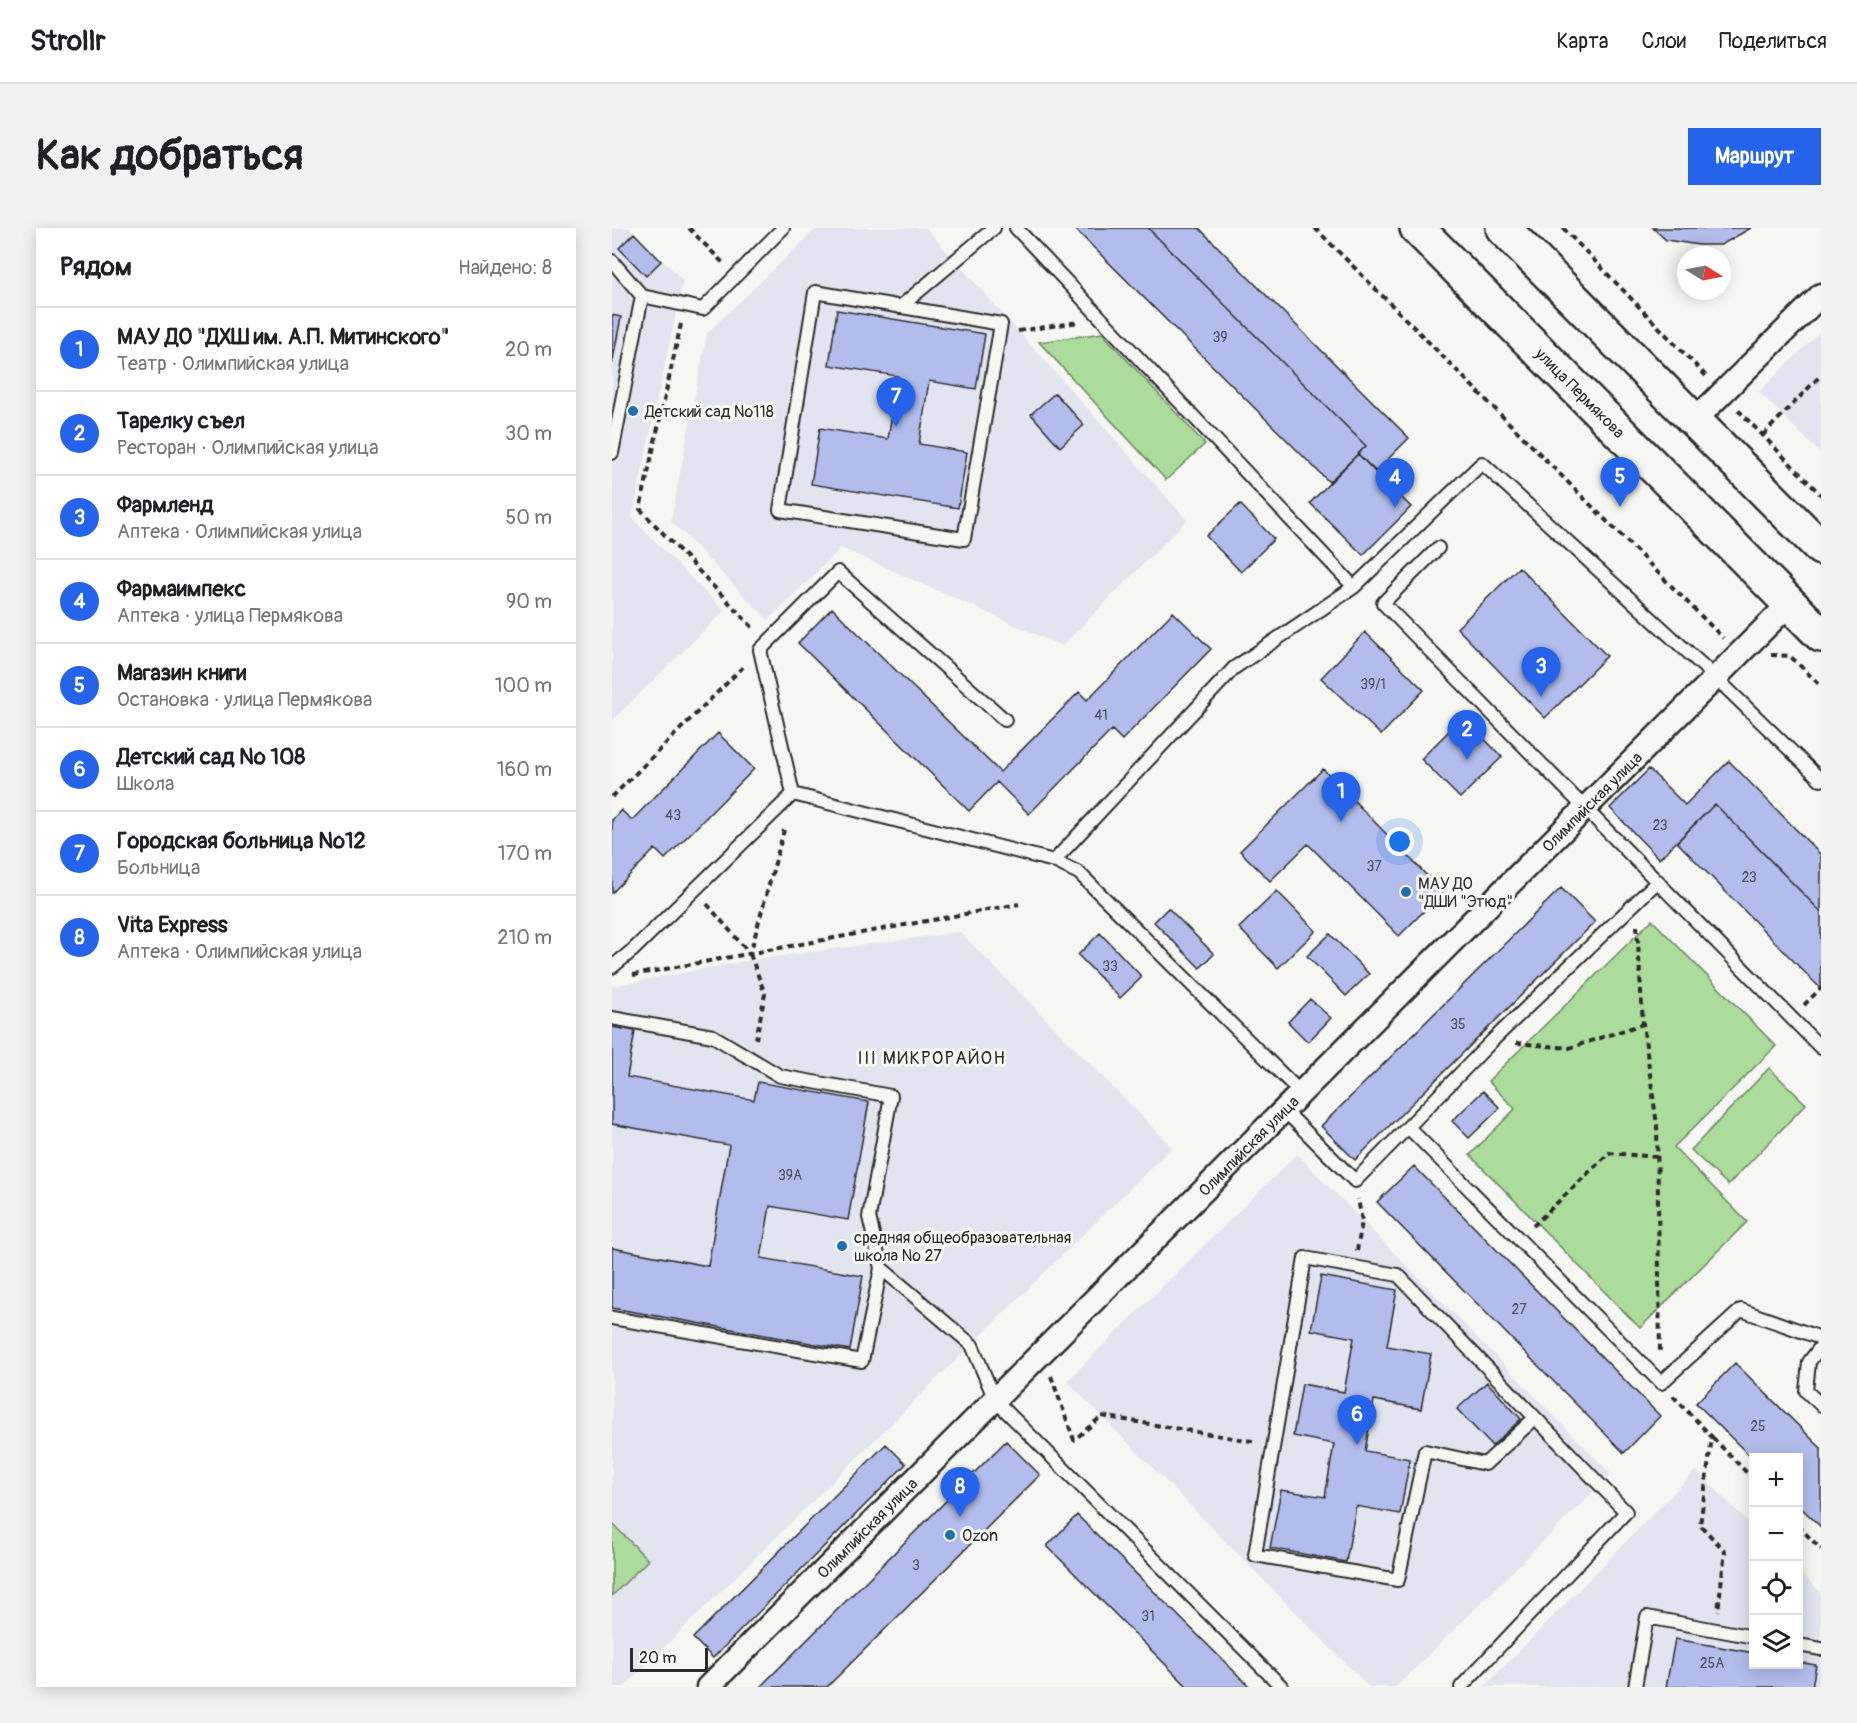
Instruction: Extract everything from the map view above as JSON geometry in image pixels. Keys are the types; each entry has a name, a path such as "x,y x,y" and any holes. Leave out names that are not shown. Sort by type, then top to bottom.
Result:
{"main road":[{"name":"улица Пермякова","path":"1418,228 1821,635"},
{"path":"1503,228 1821,548"}],"street":[{"path":"1695,420 1821,295"},
{"name":"Олимпийская улица","path":"708,1687 1790,603"}],"lane":[{"path":"612,261 642,296 703,309 783,228"},
{"path":"900,307 994,228"},
{"path":"1016,228 1354,587"},
{"path":"815,292 900,307 1001,324 964,539 780,510 815,292"},
{"path":"612,453 642,296"},
{"path":"1054,861 1234,668 1354,587 1482,464 1715,677 1821,780"},
{"path":"1438,548 1383,603 1821,1048"},
{"path":"794,794 763,646 838,572 1005,720"},
{"path":"794,794 1054,861 1079,873 1301,1093"},
{"path":"612,967 633,950 794,794"},
{"path":"1284,1110 1354,1180 1492,1041 1658,881"},
{"path":"612,1018 713,1036 780,1076 891,1096 869,1217 880,1268 862,1361 612,1318"},
{"path":"1408,1127 1660,1383 1741,1310 1821,1338"},
{"path":"1461,1687 1626,1512 1398,1275 1305,1258 1254,1555 1398,1580 1425,1451 1485,1464 1535,1419"},
{"path":"880,1268 972,1345 995,1400 1282,1687"},
{"path":"1821,1346 1809,1362 1806,1391 1821,1405"},
{"path":"1635,1687 1647,1617 1749,1636"},
{"path":"1803,1646 1821,1649"}],"path":[{"path":"689,228 735,275"},
{"path":"1315,228 1739,654 1791,656 1821,686"},
{"path":"1563,228 1821,495"},
{"path":"612,797 763,646 640,509 685,305"},
{"path":"999,336 1100,319"},
{"path":"1763,435 1821,375"},
{"path":"750,954 794,794"},
{"path":"695,889 750,954 765,994 752,1060"},
{"path":"1636,902 1643,1024 1658,1125 1660,1383 1749,1475"},
{"path":"624,977 1019,904"},
{"path":"1492,1041 1569,1048 1643,1024"},
{"path":"1519,1240 1610,1153 1658,1157"},
{"path":"1354,1180 1362,1221 1354,1267"},
{"path":"1042,1352 1074,1440 1102,1416 1274,1445"},
{"path":"1712,1437 1700,1525 1725,1551 1715,1629"},
{"path":"1803,1531 1821,1549"}],"shaded area":[{"name":"Детский сад №118","path":"612,228 629,228 683,280 632,518 724,611 612,721"},
{"path":"817,228 926,228 1187,520 1062,646 841,548 768,620 671,521 707,333"},
{"path":"1821,331 1821,454 1759,392"},
{"name":"средняя общеобразовательная школа № 27","path":"960,932 1172,1147 624,1687 612,1687 612,986 751,960"},
{"path":"1297,1154 1611,1474 1396,1687 1369,1687 1067,1381"},
{"path":"1696,1470 1749,1523 1749,1669 1803,1669 1803,1575 1821,1593 1821,1687 1484,1687"}],"green space":[{"path":"1102,333 1205,444 1166,480 1039,342"},
{"path":"1652,920 1776,1046 1674,1147 1747,1222 1640,1328 1470,1155 1515,1109 1488,1081"},
{"path":"1769,1068 1806,1104 1728,1185 1691,1150"},
{"path":"612,1523 648,1560 612,1596"}],"building":[{"path":"1074,228 1148,228 1366,446 1329,482"},
{"path":"1148,228 1199,228 1409,438 1375,472 1358,454 1366,446"},
{"path":"1653,228 1751,228 1721,245 1699,245 1666,240"},
{"path":"634,233 661,261 646,276 619,248"},
{"path":"837,310 985,334 976,389 929,381 919,444 967,452 958,508 811,484 820,428 888,439 898,376 829,365"},
{"path":"612,315 621,317 612,365"},
{"path":"1055,393 1084,425 1060,447 1031,414"},
{"path":"1358,454 1411,507 1363,555 1310,503"},
{"path":"1240,504 1274,539 1241,572 1206,536"},
{"path":"1519,567 1607,656 1545,718 1457,628"},
{"path":"832,608 1000,772 1079,692 1087,700 1173,612 1211,649 1122,740 1112,730 1029,814 997,782 969,811 798,643"},
{"path":"1365,632 1424,690 1381,735 1321,678"},
{"path":"1463,717 1502,757 1460,798 1421,759"},
{"path":"718,733 754,769 665,859 655,849 612,893 612,820 621,810 632,820"},
{"path":"1729,761 1821,855 1821,912 1715,804 1659,859 1610,808 1649,769 1685,805"},
{"path":"1323,769 1443,892 1399,936 1308,844 1270,881 1240,851"},
{"path":"1715,804 1821,912 1821,989 1677,842"},
{"path":"1561,888 1595,922 1355,1160 1321,1126"},
{"path":"1277,891 1316,931 1278,968 1239,928"},
{"path":"1168,908 1214,954 1200,968 1154,922"},
{"path":"1100,933 1142,977 1120,998 1078,955"},
{"path":"1330,934 1369,974 1346,996 1307,956"},
{"path":"1310,999 1331,1018 1308,1042 1288,1022"},
{"path":"612,1027 635,1031 627,1077 754,1100 758,1082 869,1102 848,1220 770,1206 761,1258 863,1276 850,1350 612,1308 612,1248 708,1266 729,1145 612,1124"},
{"path":"1483,1091 1500,1108 1469,1138 1452,1121"},
{"path":"1414,1166 1660,1416 1624,1453 1377,1202"},
{"path":"1321,1276 1397,1290 1387,1346 1431,1354 1421,1409 1374,1400 1365,1451 1410,1459 1400,1514 1356,1506 1346,1562 1270,1548 1281,1490 1325,1497 1334,1444 1293,1436 1302,1384 1344,1392 1354,1338 1311,1330"},
{"path":"1735,1363 1821,1448 1821,1527 1803,1510 1803,1453 1749,1453 1749,1455 1696,1403"},
{"path":"1487,1382 1521,1419 1492,1446 1457,1409"},
{"path":"1006,1441 1040,1475 827,1687 760,1687"},
{"path":"886,1444 906,1464 713,1658 693,1638"},
{"path":"1077,1515 1250,1687 1188,1687 1047,1546"},
{"path":"1675,1639 1749,1652 1749,1669 1803,1669 1803,1663 1816,1665 1812,1687 1666,1687"}],"place":[{"name":"Детский сад №118","path":"633,411"},
{"name":"Городская больница №12","path":"896,427"},
{"name":"Магазин книги","path":"1620,507"},
{"name":"Фармаимпекс","path":"1395,508"},
{"name":"Фармленд","path":"1541,697"},
{"name":"Тарелку съел","path":"1467,760"},
{"name":"МАУ ДО \"ДХШ им. А.П. Митинского\"","path":"1341,822"},
{"name":"МАУ ДО \"ДШИ \"Этюд\"","path":"1406,892"},
{"name":"средняя общеобразовательная школа № 27","path":"842,1246"},
{"name":"Детский сад № 108","path":"1357,1445"},
{"name":"Vita Express","path":"960,1517"},
{"name":"Ozon","path":"950,1535"}],"district":[{"name":"III МИКРОРАЙОН","path":"932,1058"}]}
